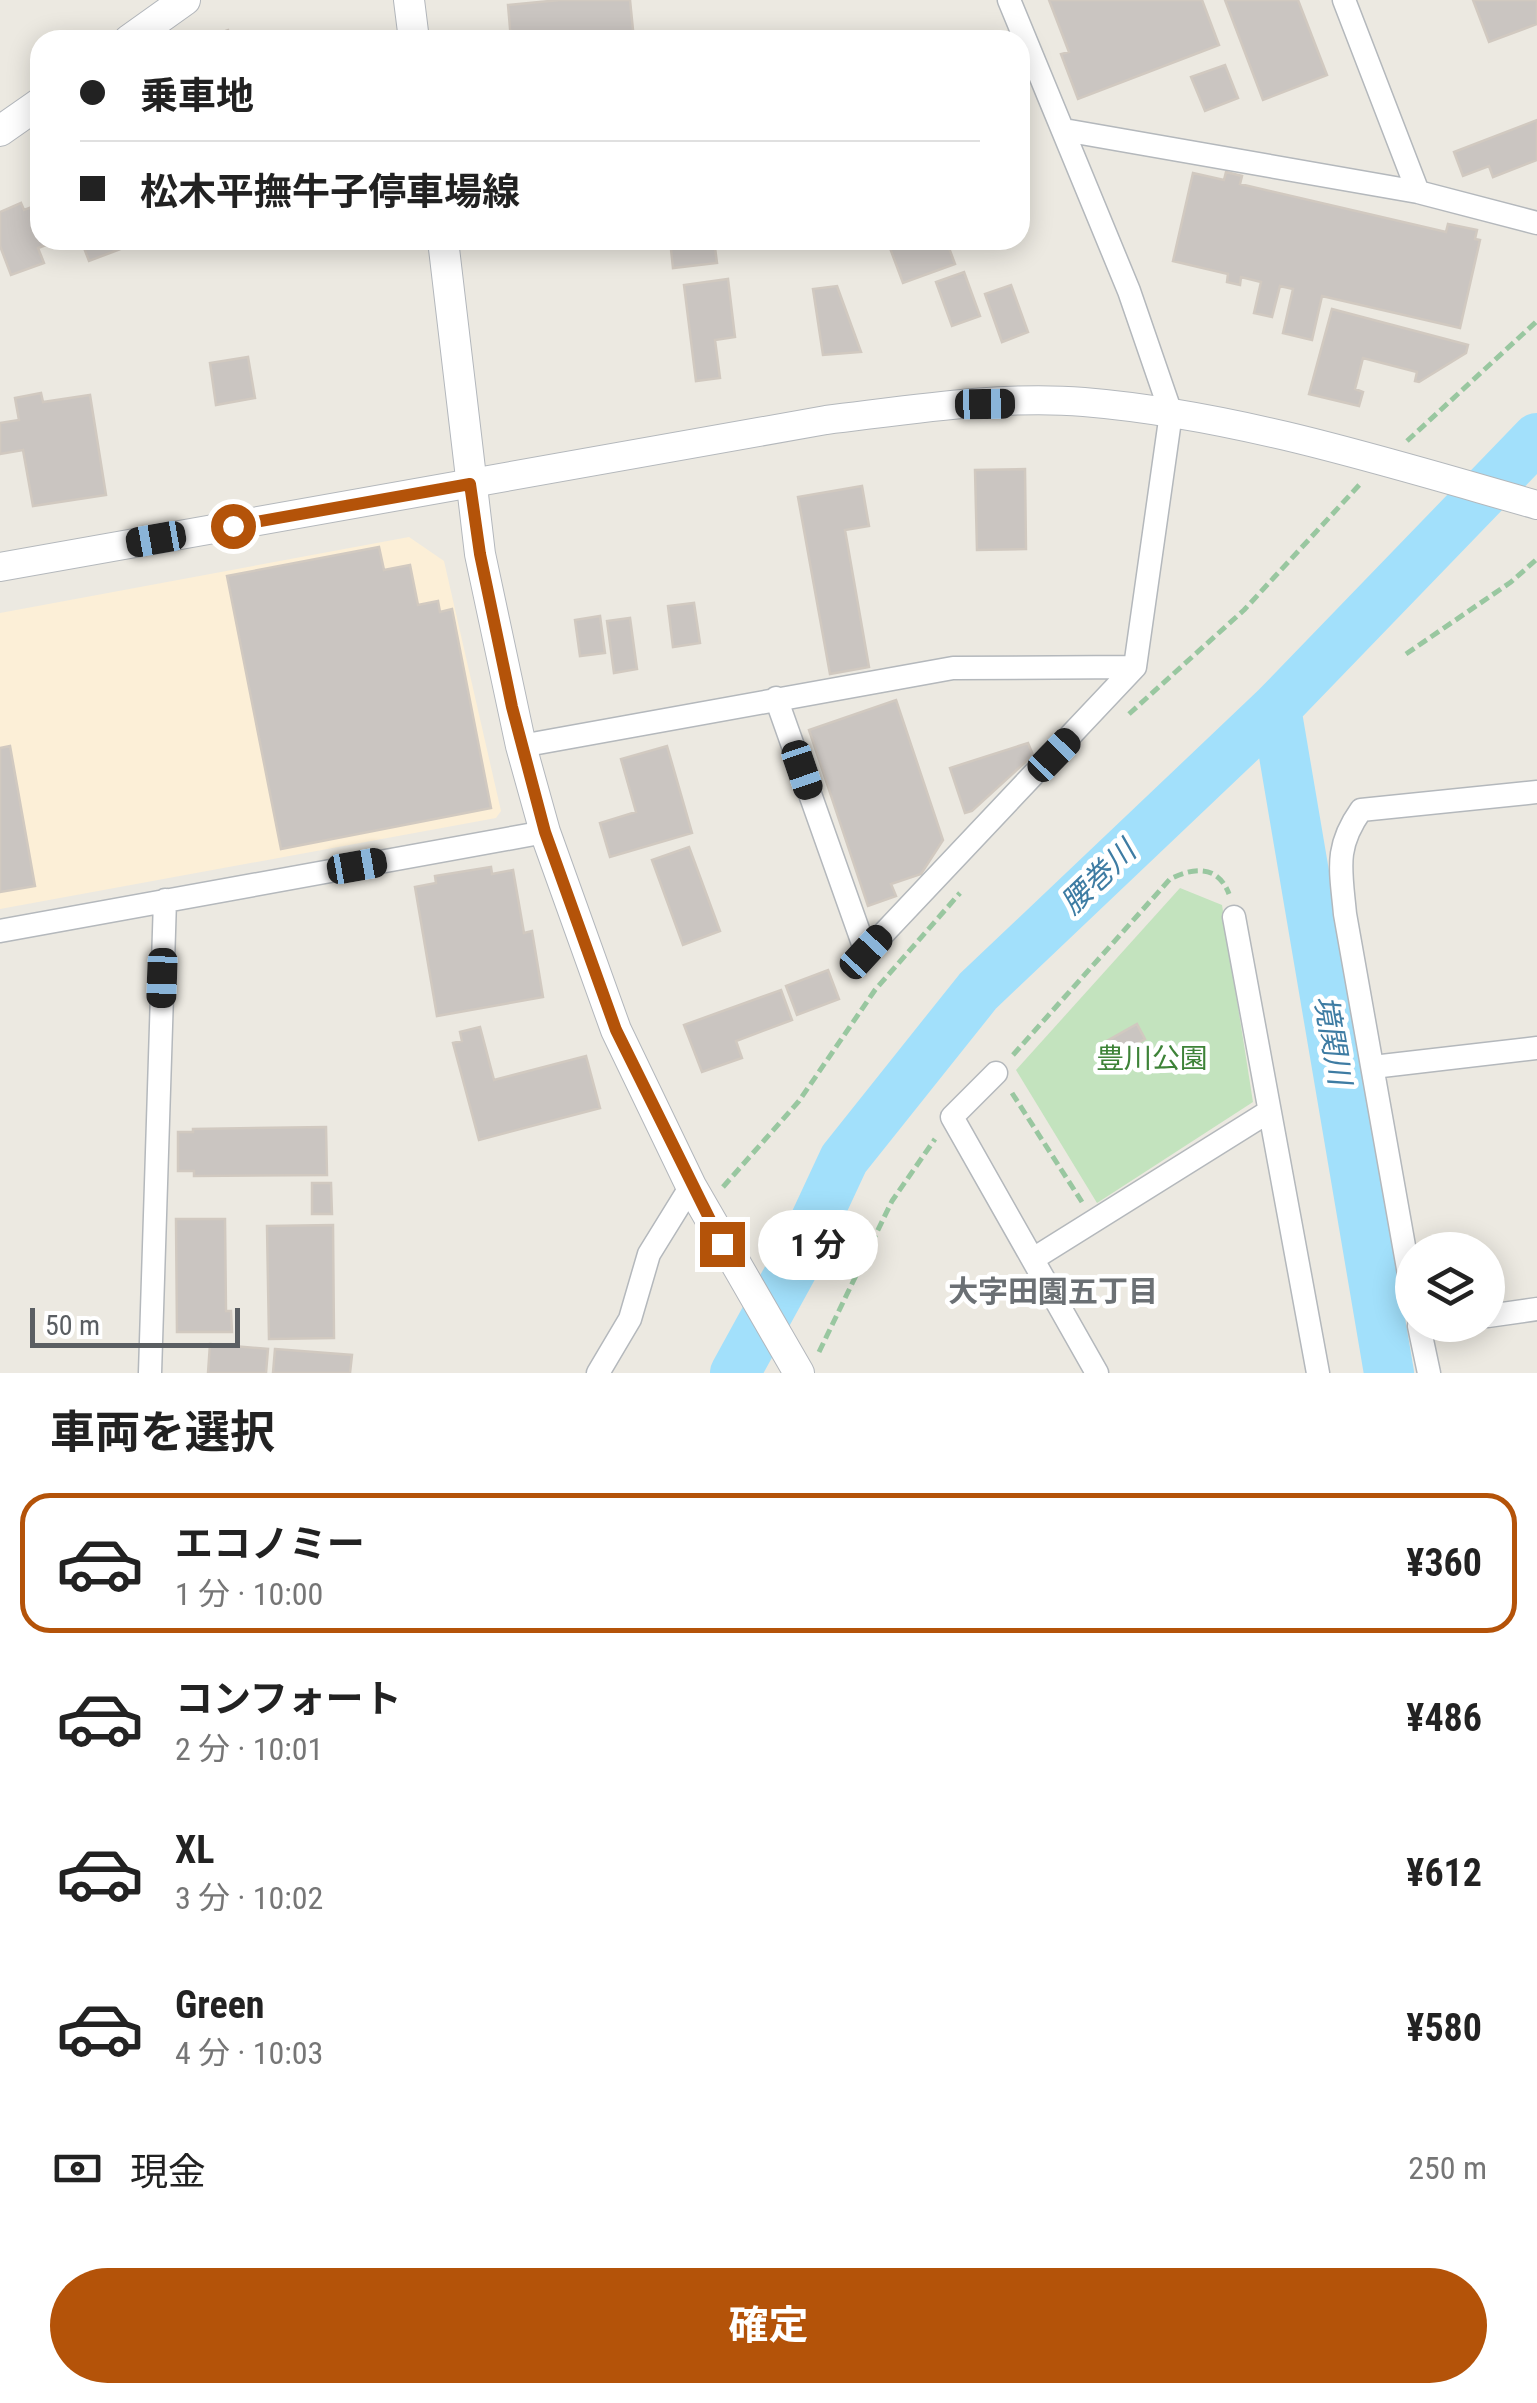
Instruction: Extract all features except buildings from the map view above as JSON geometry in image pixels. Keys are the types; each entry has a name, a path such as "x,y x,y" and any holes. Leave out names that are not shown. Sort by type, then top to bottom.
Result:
{"main road":[{"path":"143,30 185,0"},
{"path":"410,0 413,30"},
{"path":"0,131 30,110"},
{"path":"444,250 480,554 521,746 545,832 616,1030 722,1244 801,1363"}],"street":[{"path":"1008,0 1021,30"},
{"path":"1344,0 1418,192"},
{"path":"776,698 866,952 1135,667 1172,413 1129,291 1030,51"},
{"path":"1064,130 1418,192 1537,224"},
{"path":"0,566 826,420 953,404 1081,402 1172,413 1286,436 1537,505"},
{"path":"521,746 953,668 1135,667"},
{"path":"1402,1232 1345,914 1341,865 1344,834 1362,810 1537,792"},
{"path":"0,930 545,832"},
{"path":"150,1373 165,900"},
{"path":"1234,916 1318,1373"},
{"path":"1372,1067 1537,1048"},
{"path":"1002,1074 952,1117 1096,1373"},
{"path":"1033,1259 1268,1112"},
{"path":"598,1373 630,1319 649,1254 697,1198"},
{"path":"1505,1314 1537,1310"},
{"path":"1423,1342 1429,1373"}],"path":[{"path":"1121,722 1244,610 1346,497 1398,466 1537,321"},
{"path":"1406,654 1511,582 1537,558"},
{"path":"1094,1221 1002,1074 1170,879 1184,872 1210,871 1227,886 1234,916"},
{"path":"697,1198 799,1102 874,990 962,890"},
{"path":"801,1363 892,1202 952,1117"}],"shaded area":[{"path":"409,537 444,561 501,811 496,818 0,909 0,613"}],"green space":[{"name":"豊川公園","path":"1180,888 1222,905 1253,1102 1097,1203 1016,1070"}],"waterway":[{"name":"腰巻川","path":"735,1373 796,1262 844,1159 978,991 1276,708 1537,438"},
{"name":"境関川","path":"1276,708 1389,1373"}],"district":[{"name":"大字田園五丁目","path":"1053,1291"}],"route":[{"path":"233,526 470,484 480,554 512,707 545,832 616,1030 722,1244"}]}
